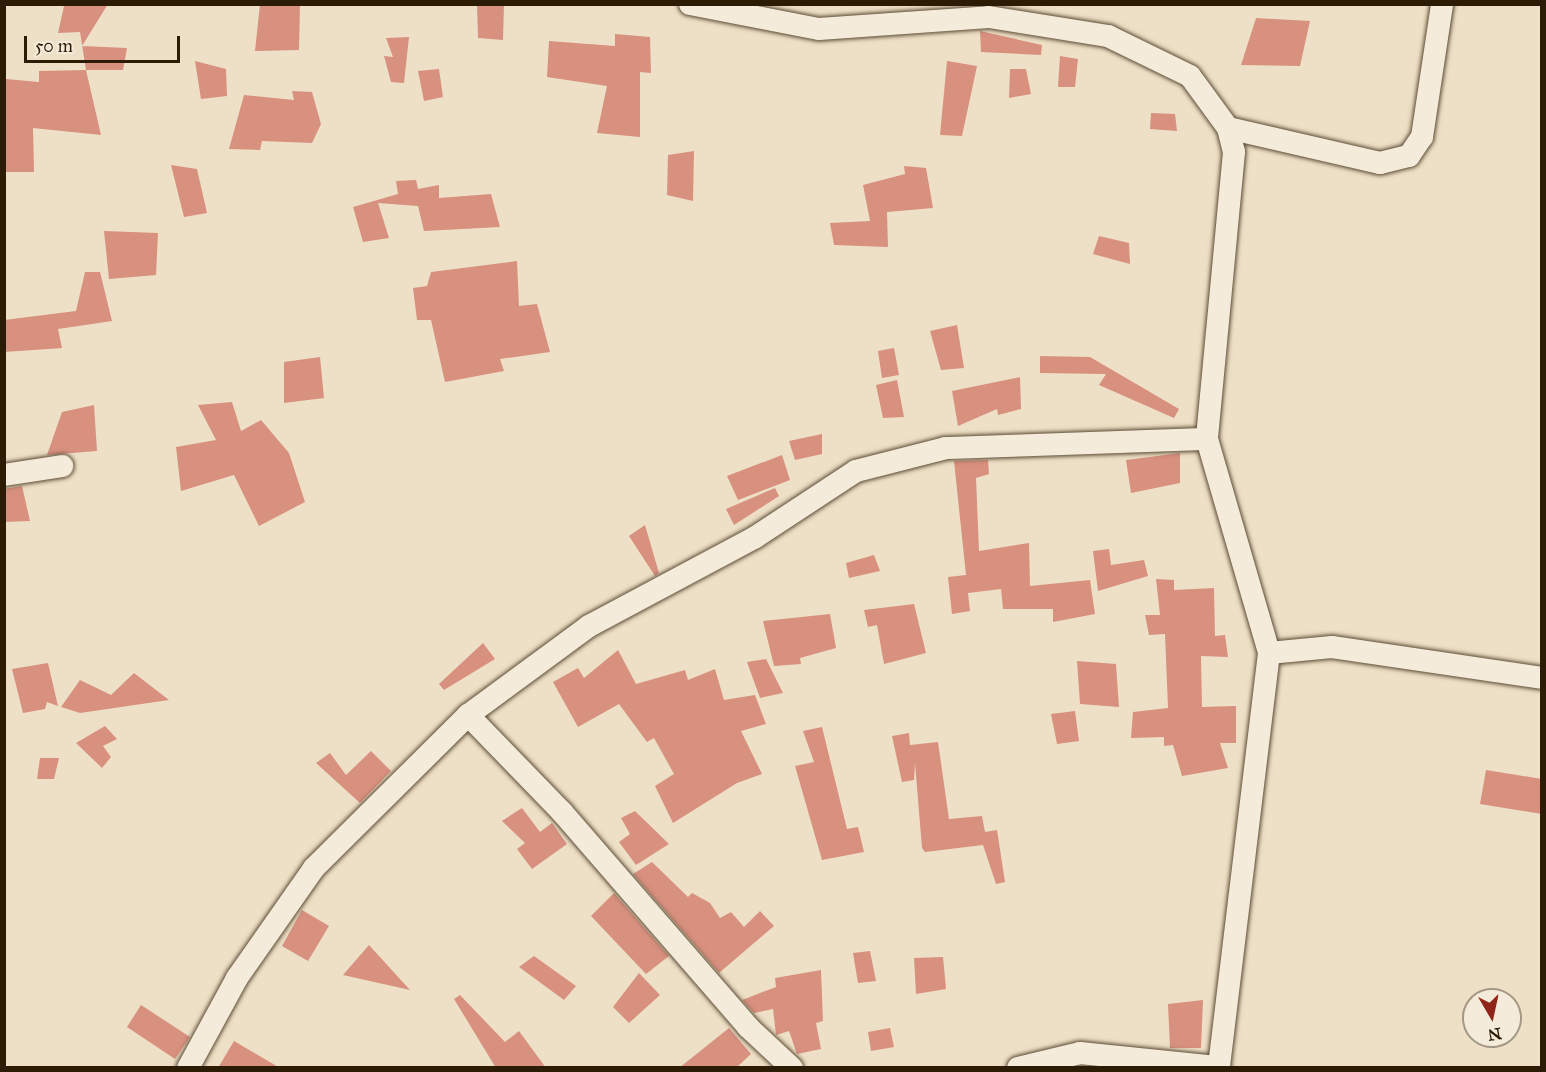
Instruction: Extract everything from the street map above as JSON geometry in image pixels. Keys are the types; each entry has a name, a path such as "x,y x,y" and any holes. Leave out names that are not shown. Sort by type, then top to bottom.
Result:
{"street":[{"path":"690,4 819,29 988,17 1108,36 1190,76 1228,128 1234,152 1207,439 1269,653 1219,1067 1080,1053 1018,1068"},
{"path":"1228,128 1380,163 1409,156 1422,137 1442,4"},
{"path":"188,1068 237,978 314,868 468,715 589,626 754,538 856,471 946,448 1207,439"},
{"path":"4,475 62,466"},
{"path":"1269,653 1332,647 1542,678"},
{"path":"468,715 562,812 748,1027 792,1068"}],"building":[{"path":"108,4 82,46 80,32 58,33 64,6"},
{"path":"260,4 300,4 299,50 255,51"},
{"path":"477,4 504,4 503,40 478,38"},
{"path":"1256,18 1310,21 1300,66 1241,65"},
{"path":"980,31 1042,45 1041,55 981,52"},
{"path":"615,34 650,37 651,73 640,72 640,137 597,133 607,86 547,77 549,41 615,46"},
{"path":"409,37 404,83 391,82 384,56 393,57 386,38"},
{"path":"82,46 127,48 123,70 86,70"},
{"path":"1060,56 1078,59 1075,87 1058,87"},
{"path":"195,61 226,69 227,96 201,99"},
{"path":"947,61 977,66 962,136 940,135"},
{"path":"439,69 443,97 424,101 418,71"},
{"path":"1010,69 1026,69 1031,94 1009,98"},
{"path":"86,70 101,135 33,128 34,172 4,172 6,79 39,82 39,71"},
{"path":"292,91 312,92 321,124 312,143 262,141 260,150 229,149 244,95 294,100"},
{"path":"1151,113 1175,114 1177,131 1150,129"},
{"path":"694,151 693,201 667,195 668,155"},
{"path":"171,165 197,169 207,213 184,217"},
{"path":"904,166 926,168 933,208 887,212 888,247 834,245 830,223 870,221 863,185 905,174"},
{"path":"416,180 418,189 439,185 439,198 491,194 500,227 424,231 418,206 378,203 389,238 363,242 353,207 398,194 396,181"},
{"path":"104,231 158,233 156,275 109,279"},
{"path":"1099,236 1129,243 1130,264 1093,254"},
{"path":"517,261 519,306 537,304 550,352 500,359 504,371 445,382 431,320 417,320 413,288 427,286 431,272"},
{"path":"85,272 100,272 112,321 58,329 62,348 4,352 4,320 76,311"},
{"path":"957,325 964,368 941,370 930,331"},
{"path":"894,348 899,375 882,378 878,351"},
{"path":"1040,356 1090,357 1179,409 1174,418 1099,385 1106,374 1040,373"},
{"path":"320,357 324,398 284,403 284,362"},
{"path":"1020,377 1021,409 998,415 997,409 958,426 952,391"},
{"path":"897,380 904,417 883,418 876,385"},
{"path":"232,402 241,431 261,420 289,453 305,502 259,526 234,475 181,491 176,447 216,440 198,405"},
{"path":"94,405 97,451 47,455 62,412"},
{"path":"822,434 822,454 795,460 789,441"},
{"path":"1180,453 1180,483 1131,493 1126,460"},
{"path":"782,455 790,480 738,500 727,476"},
{"path":"988,460 989,474 976,478 979,551 1029,543 1030,586 1090,580 1095,614 1053,622 1053,609 1003,609 1001,589 968,593 970,611 952,614 948,577 966,575 954,461"},
{"path":"22,486 30,521 4,522 4,489"},
{"path":"775,488 779,496 734,525 726,509"},
{"path":"645,525 659,573 655,576 629,536"},
{"path":"1109,549 1111,565 1144,560 1148,576 1098,591 1093,551"},
{"path":"874,555 880,571 849,578 846,563"},
{"path":"1156,579 1174,580 1174,590 1214,588 1215,636 1225,635 1228,657 1201,656 1202,707 1236,706 1236,743 1220,743 1228,768 1182,776 1173,745 1164,746 1164,737 1131,738 1133,712 1168,708 1165,634 1149,635 1145,615 1160,615"},
{"path":"914,604 926,653 884,664 877,625 868,627 864,610"},
{"path":"830,614 836,648 800,658 801,664 774,666 763,621"},
{"path":"483,643 495,659 444,690 439,684"},
{"path":"618,650 636,684 685,670 688,680 715,669 724,700 755,695 766,724 741,731 762,774 737,783 673,823 655,786 674,774 654,738 647,742 619,704 578,727 553,682 578,668 584,678"},
{"path":"766,659 783,693 760,698 747,662"},
{"path":"1077,661 1116,664 1119,707 1080,704"},
{"path":"48,663 58,706 47,702 45,709 23,713 12,669"},
{"path":"134,673 169,700 80,713 61,707 80,680 111,695"},
{"path":"1075,711 1079,741 1057,744 1051,714"},
{"path":"105,726 117,739 103,746 111,757 102,768 76,743"},
{"path":"822,727 847,829 858,827 864,852 822,860 795,766 814,762 803,731"},
{"path":"909,733 910,745 938,742 949,819 982,816 985,832 997,830 1005,882 996,884 983,845 925,852 922,848 915,763 914,780 902,782 892,736"},
{"path":"371,751 391,771 360,803 316,763 330,753 346,775"},
{"path":"40,758 59,758 54,779 37,779"},
{"path":"1486,770 1542,779 1542,814 1480,804"},
{"path":"522,808 540,832 552,823 567,844 532,869 517,849 525,843 502,821"},
{"path":"635,811 669,844 636,865 619,842 630,834 621,818"},
{"path":"652,862 688,897 692,893 710,903 720,918 731,912 744,927 760,911 774,926 719,973 633,874"},
{"path":"614,893 669,956 646,974 591,916"},
{"path":"302,910 329,926 308,961 282,946"},
{"path":"369,945 410,990 343,975"},
{"path":"870,951 876,981 858,983 853,953"},
{"path":"534,956 576,986 564,1000 519,967"},
{"path":"943,957 946,989 916,994 914,958"},
{"path":"821,970 823,1021 816,1023 821,1049 797,1054 789,1031 776,1035 773,1009 754,1013 742,1000 776,987 775,978"},
{"path":"639,973 660,995 629,1023 613,1007"},
{"path":"460,995 505,1042 519,1031 546,1068 496,1068 454,999"},
{"path":"1203,1000 1201,1048 1170,1048 1168,1004"},
{"path":"141,1005 190,1037 175,1059 127,1027"},
{"path":"729,1028 751,1054 736,1068 679,1068"},
{"path":"890,1028 894,1047 871,1051 868,1032"},
{"path":"234,1041 280,1068 218,1068"}]}
